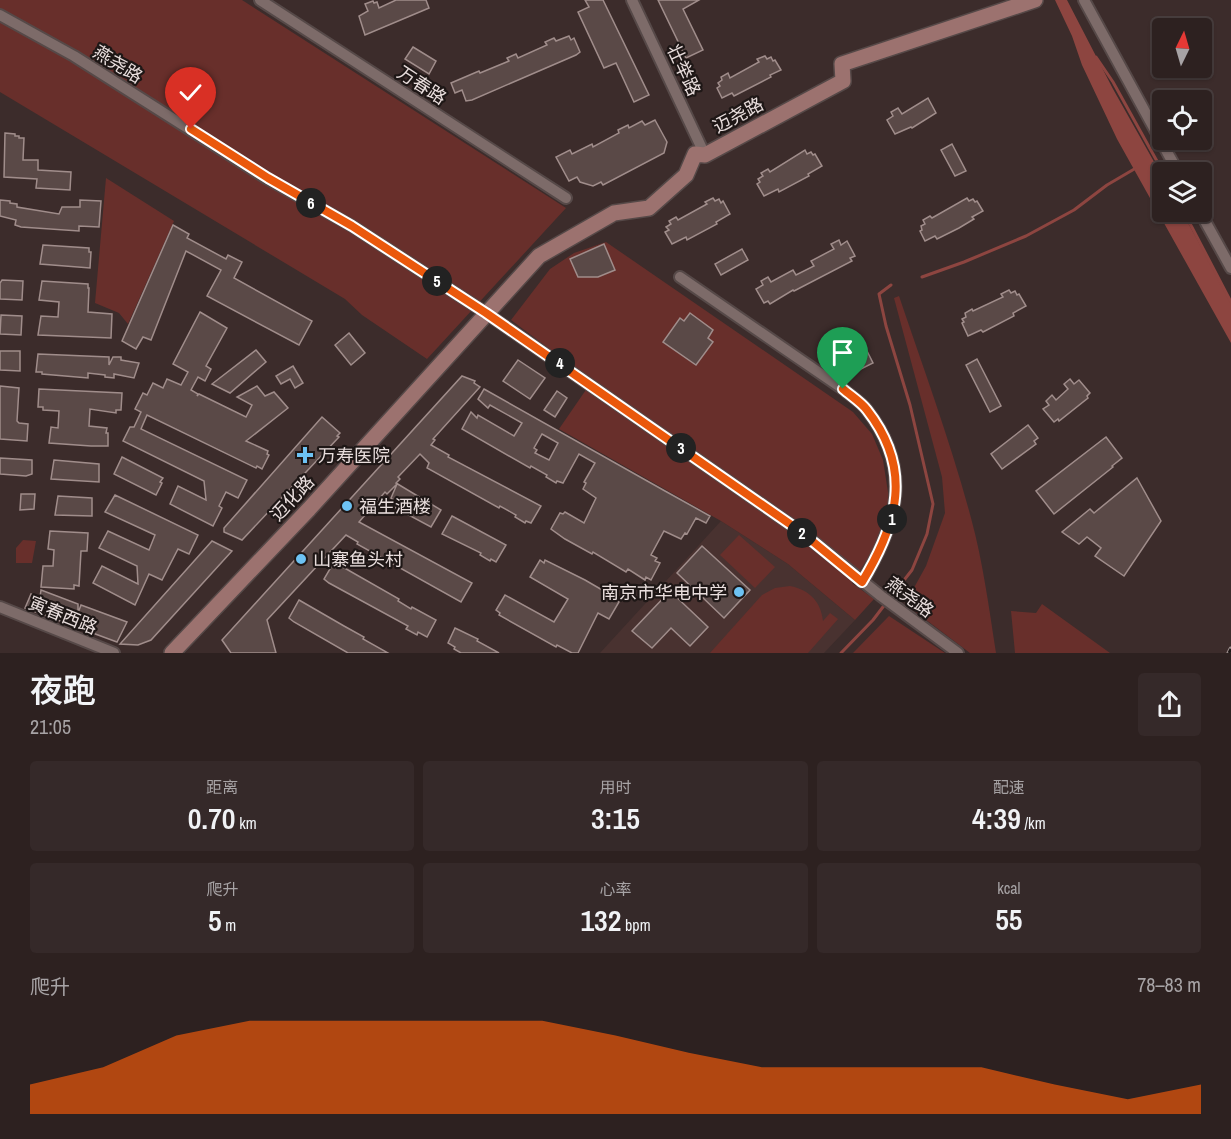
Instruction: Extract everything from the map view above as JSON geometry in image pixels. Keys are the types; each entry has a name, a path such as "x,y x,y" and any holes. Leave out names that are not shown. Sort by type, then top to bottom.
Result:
{"street":[{"name":"万春路","path":"260,0 566,198"},
{"name":"壮举路","path":"632,0 705,155"},
{"path":"1083,0 1172,162"},
{"name":"迈尧路","path":"486,313 539,256 614,213 649,208 687,175 695,154 705,155 843,81 842,64 1029,2"},
{"name":"燕尧路","path":"0,15 74,56 268,178 352,226 486,313 800,531 862,582 958,653"},
{"path":"1206,222 1231,268"},
{"path":"680,277 843,389 866,409 877,425 887,445 895,471 897,491 889,529 879,554 862,582"},
{"name":"迈化路","path":"172,653 309,509 486,313"},
{"name":"寅春西路","path":"0,608 114,653"}],"shaded area":[{"path":"0,0 242,0 566,208 427,359 362,315 345,299 0,92"},
{"path":"1055,0 1067,0 1154,162 1152,162 1152,202 1117,139 1082,65 1072,36"},
{"path":"106,178 174,221 128,324 119,313 95,303"},
{"path":"1163,222 1188,222 1231,301 1231,343"},
{"path":"606,242 853,412 872,434 883,460 890,505 873,550 852,583 874,599 855,620 788,564 721,521 559,429 592,381 511,320 550,269 574,253"},
{"path":"899,296 946,434 971,518 996,653 970,653 905,604 926,566 945,513 942,477 894,298"},
{"name":"南京市华电中学","path":"721,521 788,564 855,620 824,653 600,653"},
{"path":"739,535 775,567 755,588 720,555"},
{"path":"23,540 36,541 32,563 16,563 16,548"},
{"path":"790,586 803,590 817,602 823,621 830,613 838,619 808,653 710,653 762,595 775,588"},
{"path":"1042,604 1110,653 1015,653 1011,611 1036,613"},
{"path":"889,616 945,653 853,653"}],"building":[{"path":"396,0 426,0 429,8 365,35 359,16 368,11 365,4 377,2 379,8"},
{"path":"585,0 603,0 649,95 634,102 616,63 604,68 578,12 589,7"},
{"path":"658,0 699,0 683,9 703,50 686,58"},
{"path":"569,36 571,40 574,38 580,52 576,55 472,100 466,101 462,90 455,93 451,83 509,61 507,58 516,54 518,58 547,45 545,42 554,38 556,41"},
{"path":"413,47 436,61 429,74 405,59"},
{"path":"765,56 767,59 771,57 773,61 775,60 781,70 734,96 732,93 722,98 717,88 720,86 718,83 722,80 721,77 728,73 730,78 759,62 757,59"},
{"path":"928,98 936,113 912,128 895,134 887,120 893,116 891,112 898,108 902,114"},
{"path":"655,120 667,142 664,153 603,185 601,182 593,186 580,182 577,177 569,181 556,157 570,150 572,154 592,144 593,147 619,133 618,130 628,125 629,128 642,121 645,125"},
{"path":"5,133 24,138 23,160 38,160 38,170 71,172 70,190 36,188 37,179 4,177"},
{"path":"952,144 966,171 955,176 941,150"},
{"path":"805,150 807,154 811,152 815,154 822,166 808,174 809,176 779,192 778,189 764,196 757,184 760,182 758,179 763,176 761,173 768,169 770,172"},
{"path":"713,198 715,201 719,199 721,203 723,201 730,214 716,222 717,224 687,240 686,237 672,244 665,232 669,230 666,227 671,224 669,221 676,217 678,220 707,204 705,202"},
{"path":"967,198 969,201 973,199 977,201 983,211 959,228 937,239 935,236 925,241 920,231 921,226 925,224 923,220 930,216 932,218"},
{"path":"0,200 10,201 10,203 17,204 17,207 59,214 62,207 80,207 80,200 101,201 99,227 79,226 79,231 21,227 15,225 16,220 0,216"},
{"path":"173,225 189,234 187,238 226,259 228,255 242,262 234,278 312,321 299,345 207,296 221,270 186,251 151,340 143,337 136,349 122,341"},
{"path":"839,240 841,245 847,241 855,256 850,258 852,261 770,304 768,301 764,303 756,289 763,285 761,281 768,277 771,282 793,270 796,275 814,266 811,261 834,249 831,244"},
{"path":"604,244 615,270 598,277 578,277 570,259"},
{"path":"43,245 89,248 90,268 40,264"},
{"path":"742,249 748,260 721,275 715,264"},
{"path":"2,280 23,281 22,300 0,299"},
{"path":"42,281 88,284 88,312 112,314 111,338 38,335 41,316 58,317 59,302 39,300"},
{"path":"1009,290 1011,293 1015,291 1017,295 1019,294 1026,306 1013,313 1014,316 983,332 981,330 968,336 962,323 964,322 962,319 966,317 965,313 1003,297 1001,294"},
{"path":"200,312 227,328 206,366 211,369 205,381 198,377 191,390 198,394 197,396 199,394 246,417 252,405 237,397 257,386 265,396 274,392 288,408 246,441 268,451 269,455 262,469 147,415 141,429 247,480 238,498 226,492 219,506 222,508 213,526 170,504 178,486 206,500 204,481 123,441 130,427 134,427 141,412 135,409 143,393 147,395 153,383 163,388 167,379 181,385 188,372 173,364"},
{"path":"690,313 713,330 708,338 713,342 696,365 663,342 680,318 684,321"},
{"path":"1,315 22,316 21,335 0,334"},
{"path":"349,333 365,353 351,365 335,345"},
{"path":"862,341 873,363 853,373 850,367 846,369 843,364 841,366 835,355"},
{"path":"256,350 266,362 230,393 212,384"},
{"path":"0,351 20,351 20,371 0,370"},
{"path":"38,354 109,357 109,365 113,357 139,363 134,378 114,374 114,378 88,373 88,378 42,374 42,372 36,372"},
{"path":"977,359 1001,406 990,412 966,365"},
{"path":"518,360 545,378 530,399 503,381"},
{"path":"293,366 303,383 295,388 290,379 281,384 276,376"},
{"path":"462,376 475,381 474,383 480,387 433,439 435,440 431,445 449,455 448,457 541,506 531,523 526,521 525,523 500,506 499,508 427,468 429,463 420,454 398,477 400,479 396,483 441,510 431,527 392,506 395,502 391,498 397,484 387,494 385,492 359,522 472,583 461,602 357,544 358,542 346,535 267,620 276,653 231,653 222,640"},
{"path":"1070,379 1074,384 1079,380 1090,393 1088,398 1059,421 1058,419 1054,422 1043,409 1049,405 1046,401 1052,395 1056,400 1068,389 1064,384"},
{"path":"0,386 19,388 17,421 28,424 27,441 0,439"},
{"path":"39,389 122,393 121,410 116,410 116,413 90,409 89,426 107,428 108,446 49,443 51,427 58,428 59,411 43,410 43,407 38,407"},
{"path":"484,389 710,516 706,523 696,518 687,534 685,533 681,539 664,531 651,555 657,558 655,561 660,563 651,580 646,577 645,580 628,569 626,572 551,529 560,513 565,512 584,523 596,498 583,489 586,483 584,482 595,463 579,454 563,483 557,481 556,483 546,477 547,475 531,466 530,468 462,429 471,412 477,418 478,415 514,436 522,423 490,405 488,408 478,399","holes":["542,434 558,443 549,460 535,453 537,450 534,448"]},
{"path":"557,391 567,398 555,417 544,410"},
{"path":"322,417 340,433 337,436 339,437 242,540 224,532 224,528"},
{"path":"1028,425 1038,438 1034,441 1036,444 1002,469 991,454"},
{"path":"1106,437 1122,458 1054,514 1036,491"},
{"path":"122,457 163,478 156,495 114,474"},
{"path":"0,458 32,460 32,474 26,476 0,474"},
{"path":"54,460 99,464 99,482 51,479"},
{"path":"1137,478 1161,521 1124,576 1095,556 1101,548 1087,537 1079,544 1062,532 1090,509 1094,513"},
{"path":"21,494 35,494 34,509 20,510"},
{"path":"115,495 198,535 189,554 178,549 162,580 149,574 135,605 93,583 102,566 138,584 137,566 99,548 108,531 149,550 155,535 105,512"},
{"path":"58,496 92,498 92,516 55,515"},
{"path":"452,516 506,545 496,562 491,559 490,561 480,555 481,553 442,534"},
{"path":"50,531 88,533 87,551 81,551 79,586 74,585 74,589 41,587 43,566 53,566 54,550 48,549"},
{"path":"212,541 232,551 151,640 138,645 120,644"},
{"path":"702,546 750,590 724,618 677,573"},
{"path":"540,560 544,563 545,560 585,580 619,602 609,619 598,613 578,653 572,653 557,645 556,647 499,615 500,613 496,610 505,595 554,622 568,599 530,577"},
{"path":"334,562 399,599 398,601 411,609 412,607 436,620 427,637 406,629 408,626 324,579"},
{"path":"41,590 78,604 78,613 81,605 127,622 117,642 25,608 31,594 40,597"},
{"path":"670,591 708,627 690,646 671,628 652,648 632,631"},
{"path":"299,600 388,653 348,653 294,622 289,618"},
{"path":"455,628 499,653 461,653 448,643"}],"waterway":[{"path":"1096,57 1113,82 1157,162"},
{"path":"922,277 1026,236 1074,210 1107,185 1136,168"},
{"path":"1189,222 1231,302"},
{"path":"890,598 912,570 927,534 933,504 910,405 886,326 879,294 891,285"},
{"path":"841,653 886,603"}],"railway":[{"path":"1229,653 1231,649"}],"place":[{"name":"万寿医院","path":"305,455"},
{"name":"福生酒楼","path":"347,506"},
{"name":"山寨鱼头村","path":"301,559"},
{"name":"南京市华电中学","path":"739,592"}],"route":[{"path":"191,129 268,178 352,226 486,313 800,531 862,582 879,554 892,520 897,491 895,471 887,445 877,425 866,409 843,389"}]}
